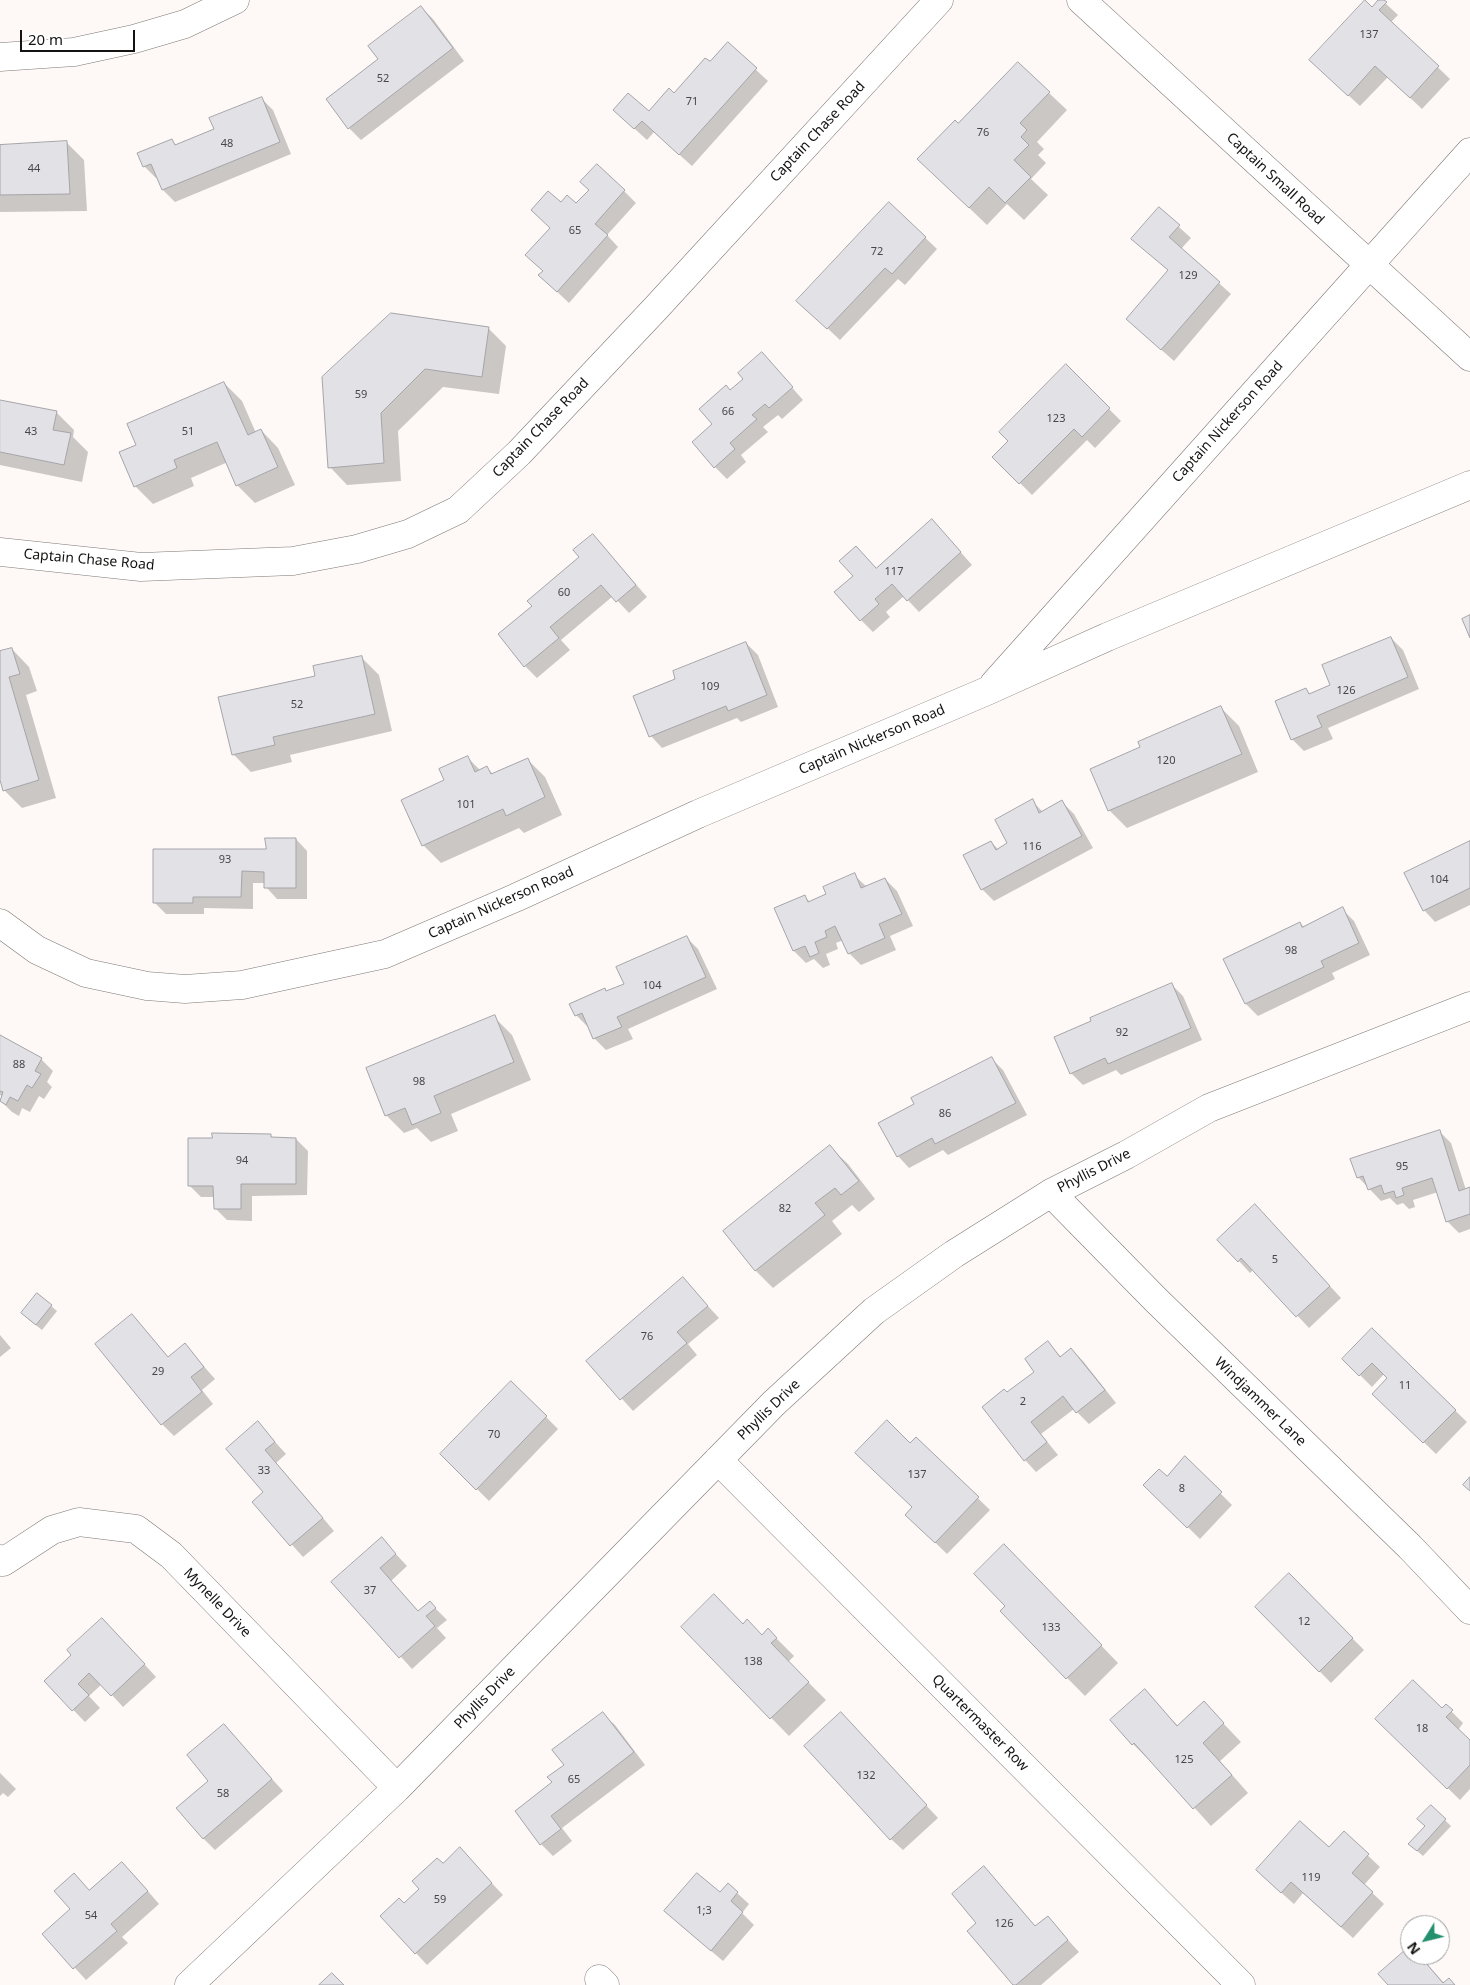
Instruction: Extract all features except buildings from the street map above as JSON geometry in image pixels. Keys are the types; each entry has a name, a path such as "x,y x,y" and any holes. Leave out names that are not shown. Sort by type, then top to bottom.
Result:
{"street":[{"path":"0,57 74,52 134,40 186,24 235,0"},
{"name":"Captain Chase Road","path":"0,552 141,567 293,561 357,549 408,534 458,510 519,453 656,308 939,0"},
{"name":"Captain Small Road","path":"1081,0 1470,358"},
{"name":"Captain Nickerson Road","path":"987,692 1470,152"},
{"name":"Captain Nickerson Road","path":"0,923 37,950 86,972 147,986 185,989 242,985 385,954 515,898 698,814 987,692 1108,637 1470,486"},
{"name":"Phyllis Drive","path":"189,1985 397,1788 774,1403 874,1311 954,1254 1051,1193 1126,1155 1209,1108 1470,1006"},
{"name":"Windjammer Lane","path":"1051,1193 1156,1300 1410,1547 1470,1610"},
{"name":"Quartermaster Row","path":"718,1460 1241,1985"},
{"name":"Mynelle Drive","path":"1,1562 52,1530 80,1522 136,1530 171,1554 397,1788"}]}
